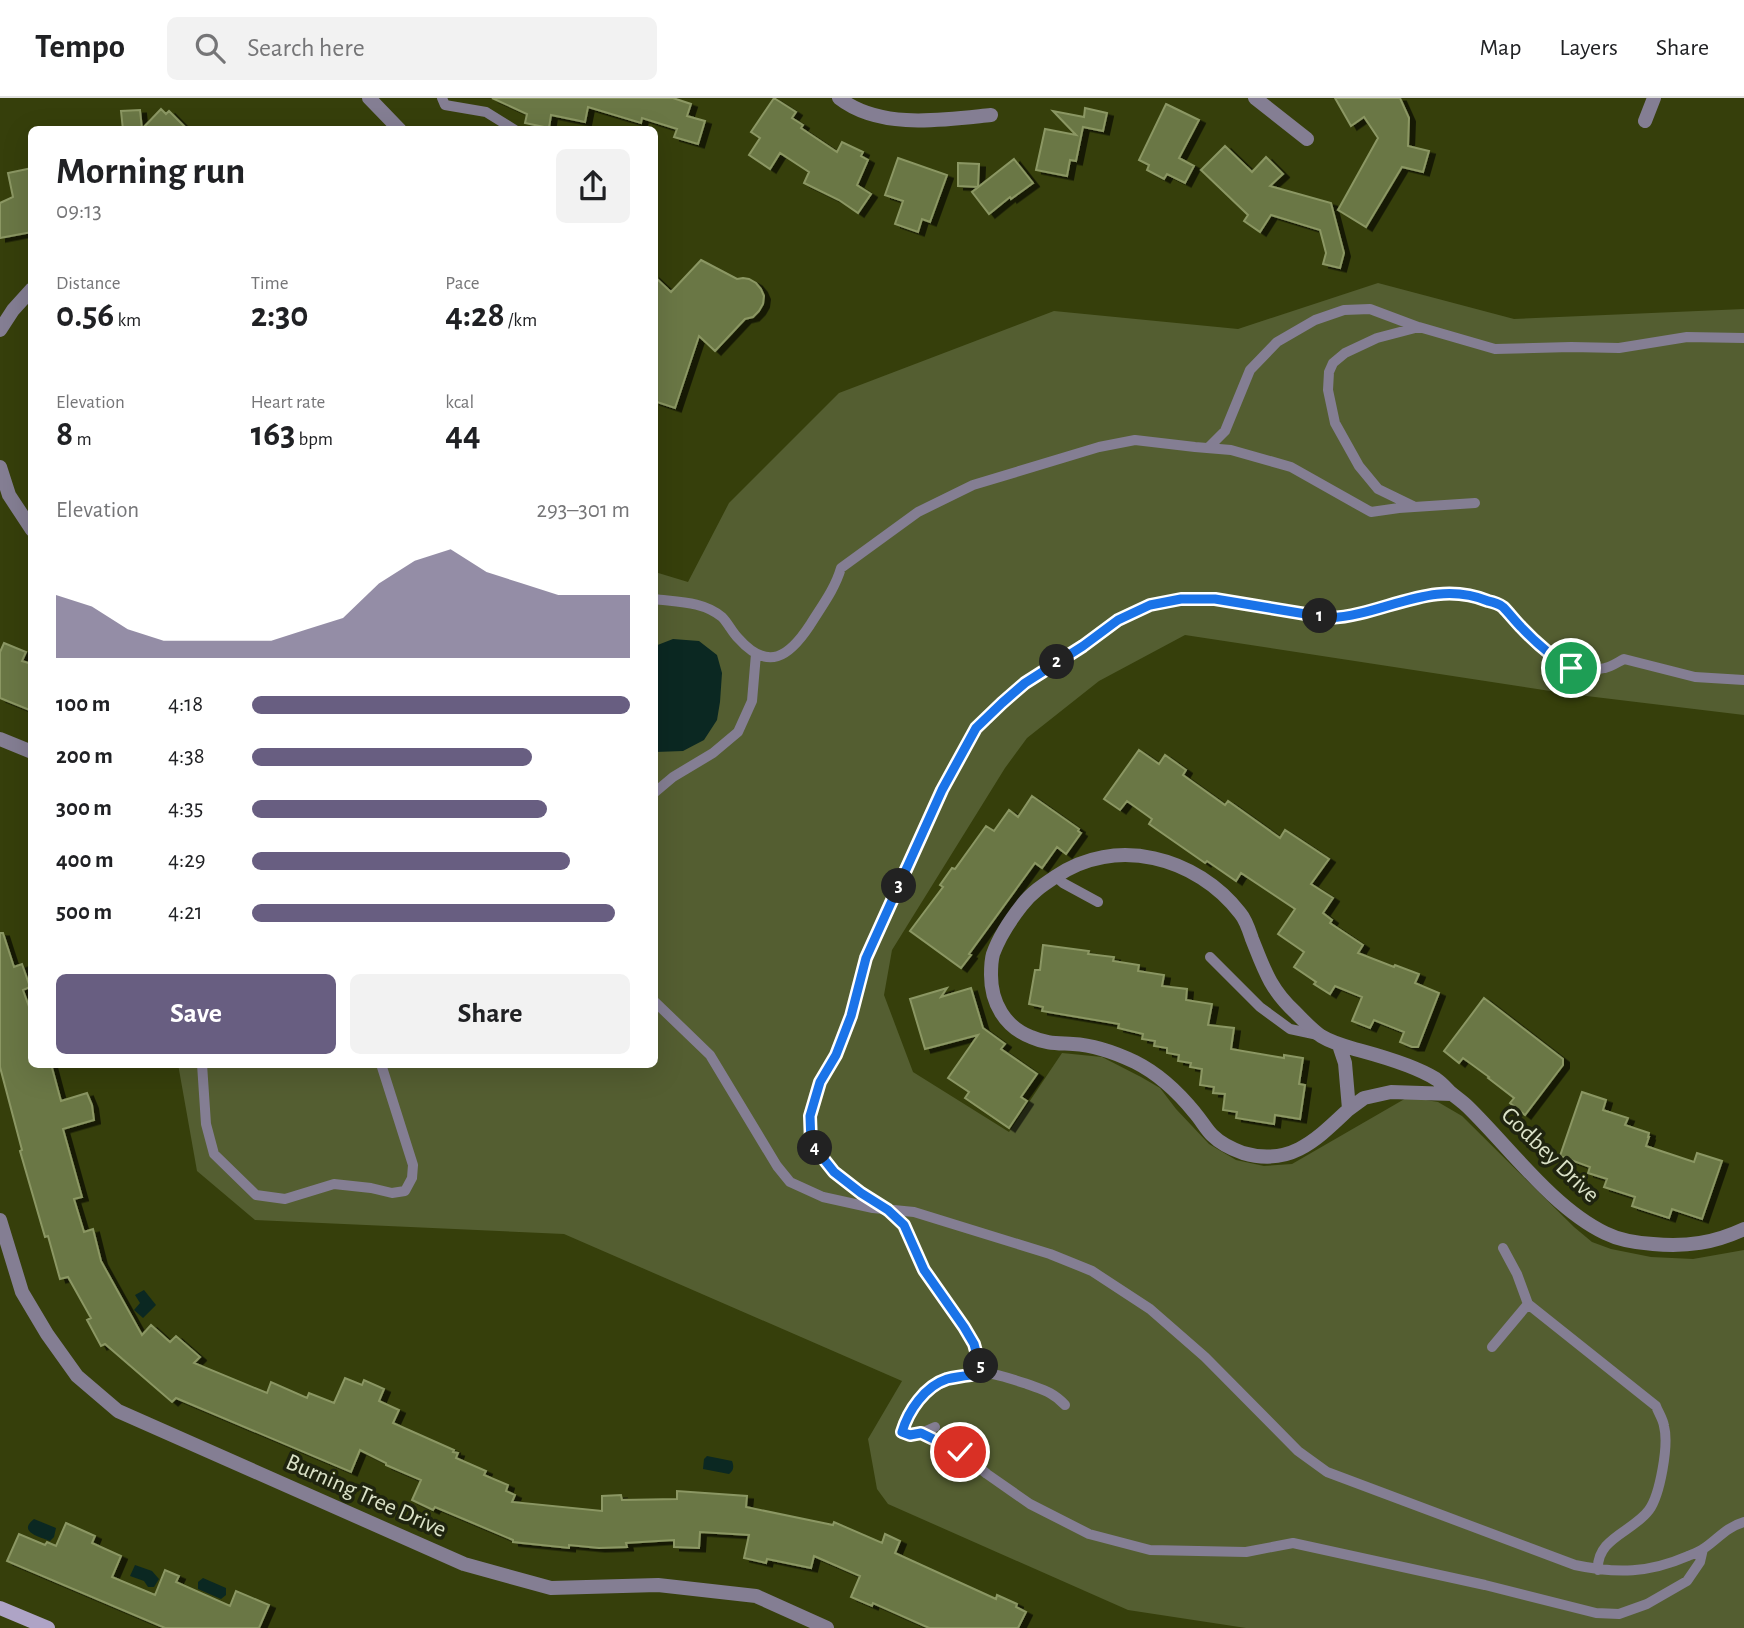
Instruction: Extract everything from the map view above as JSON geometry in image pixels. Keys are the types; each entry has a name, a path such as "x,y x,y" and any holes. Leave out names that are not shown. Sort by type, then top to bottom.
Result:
{"street":[{"path":"369,98 396,126"},
{"path":"839,98 864,111 899,120 932,121 990,115"},
{"path":"1255,98 1307,139"},
{"path":"1644,121 1654,98"},
{"path":"0,330 28,293"},
{"path":"0,467 9,495 28,524"},
{"path":"0,739 28,750"},
{"name":"Godbey Drive","path":"1451,1094 1391,1092 1364,1098 1316,1140 1293,1152 1269,1157 1231,1149 1214,1138 1181,1097 1156,1073 1094,1047 1053,1044 1032,1038 1013,1028 998,1009 991,984 992,956 1011,920 1025,901 1063,870 1087,860 1122,855 1139,855 1180,865 1216,887 1243,917 1269,980 1280,999 1320,1036 1432,1077 1445,1086 1563,1205 1584,1221 1607,1235 1667,1246 1712,1242 1744,1228"},
{"path":"1339,1045 1345,1063 1349,1109"},
{"name":"Burning Tree Drive","path":"0,1220 22,1292 47,1334 77,1376 118,1411 464,1564 551,1588 658,1585 756,1596 827,1628"},
{"path":"0,1608 48,1628"}],"lane":[{"path":"442,98 445,105 486,112 509,126"},
{"path":"1208,448 1225,431 1250,370 1277,342 1315,320 1344,310 1370,309 1419,327 1495,349 1619,348 1686,337 1744,338"},
{"path":"1416,507 1378,489 1359,466 1335,423 1328,390 1329,372 1333,363 1345,353 1377,338 1419,327"},
{"path":"658,599 696,603 722,617 739,639 756,654 774,658 789,652 807,629 838,579 841,568 918,512 973,485 1099,447 1135,440 1231,450 1291,467 1371,512 1475,503"},
{"path":"985,1373 980,1366 974,1344 924,1270 904,1225 888,1210 834,1172 811,1143 810,1116 820,1082 836,1055 851,1016 866,958 942,790 976,728 1025,683 1118,620 1150,605 1181,599 1215,599 1330,618 1347,617 1426,594 1455,592 1478,596 1501,606 1553,658 1571,668 1606,668 1624,659 1695,677 1744,680"},
{"path":"658,790 673,777 713,753 738,732 752,701 756,654"},
{"path":"1055,876 1098,901"},
{"path":"1210,957 1260,1007 1290,1029 1320,1036"},
{"path":"658,1005 710,1055 769,1154 790,1182 824,1197 873,1208 914,1212 1050,1254 1092,1270 1150,1309 1205,1357 1298,1451 1327,1472 1575,1565 1598,1570 1644,1570 1674,1562 1703,1549 1719,1535 1744,1522"},
{"path":"201,1068 206,1124 214,1154 256,1195 285,1199 334,1184 392,1193 405,1191 412,1178 413,1165 383,1068"},
{"path":"1503,1248 1517,1274 1528,1304 1656,1406 1664,1424 1666,1443 1656,1499 1647,1513 1601,1552 1598,1570"},
{"path":"1492,1347 1528,1304"},
{"path":"935,1427 910,1435 902,1432 911,1410 928,1390 945,1380 985,1373 1056,1394 1065,1405"},
{"path":"921,1433 960,1452 1030,1504 1089,1534 1150,1550 1246,1552 1293,1543 1485,1585 1596,1613 1619,1614 1647,1604 1687,1581 1700,1562 1703,1549"}],"green space":[{"path":"1378,283 1514,319 1744,309 1744,715 1570,694 1185,635 1099,681 1027,738 1005,768 892,950 884,995 913,1072 1009,1132 1062,1053 1102,1057 1160,1088 1209,1144 1236,1160 1264,1166 1292,1164 1408,1097 1438,1102 1462,1116 1592,1242 1611,1249 1651,1257 1693,1259 1744,1250 1744,1628 1246,1628 1128,1610 888,1504 877,1489 868,1439 902,1381 564,1234 255,1220 197,1171 179,1068 658,1068 658,573 688,582 729,503 839,393 1054,311 1238,329"}],"water":[{"path":"673,639 699,641 717,655 722,673 717,720 704,740 683,751 658,752 658,645"},
{"path":"144,1290 156,1305 143,1318 134,1310 140,1303 135,1295"},
{"path":"707,1456 732,1461 732,1471 729,1474 703,1469"},
{"path":"34,1519 56,1528 50,1541 29,1531 29,1524"},
{"path":"135,1565 152,1571 159,1579 154,1587 148,1587 144,1581 130,1576"},
{"path":"203,1578 226,1588 226,1595 221,1599 198,1589 198,1582"}],"building":[{"path":"492,98 673,98 691,104 687,116 705,121 698,144 674,137 677,129 642,118 641,123 588,107 585,122 551,115 549,126 539,126 525,123 527,114"},
{"path":"774,98 796,112 792,118 803,125 801,128 837,152 842,142 863,152 861,156 868,160 857,185 871,194 858,213 839,200 804,183 809,172 780,153 770,169 749,155 760,138 751,132"},
{"path":"1335,98 1400,98 1409,118 1408,146 1429,151 1423,172 1402,167 1366,227 1338,210 1378,138 1364,117 1351,126"},
{"path":"1166,104 1199,120 1179,158 1194,166 1185,183 1167,174 1164,179 1147,170 1149,165 1139,160"},
{"path":"1085,108 1107,113 1103,131 1083,127 1076,161 1070,160 1067,176 1036,170 1045,129 1076,135 1053,111 1084,117"},
{"path":"161,109 166,114 169,111 184,126 145,126"},
{"path":"140,110 142,126 123,126 121,111"},
{"path":"1225,146 1252,172 1266,157 1283,174 1270,186 1331,203 1344,253 1340,268 1323,264 1326,253 1320,230 1271,215 1260,232 1244,221 1248,215 1201,170"},
{"path":"898,158 947,175 930,222 922,219 918,232 895,224 903,201 885,195"},
{"path":"1014,159 1033,183 989,214 972,192"},
{"path":"958,163 979,164 978,187 958,186"},
{"path":"28,169 28,233 0,238 0,203 13,197 8,173"},
{"path":"701,260 737,279 749,279 756,283 764,296 759,311 753,317 745,319 715,351 699,336 675,408 658,402 658,280 671,292"},
{"path":"4,643 26,652 22,661 28,663 28,709 0,698 0,652"},
{"path":"1139,750 1159,764 1165,755 1186,770 1183,775 1225,805 1228,801 1280,838 1285,830 1329,859 1311,884 1333,898 1323,913 1332,920 1330,923 1363,945 1358,953 1419,974 1415,983 1439,993 1418,1047 1400,1042 1404,1032 1374,1020 1370,1028 1352,1021 1362,997 1335,986 1330,994 1294,967 1304,952 1278,934 1295,909 1241,873 1236,881 1207,861 1205,863 1149,824 1152,819 1127,801 1120,810 1104,799"},
{"path":"1032,796 1081,833 1066,854 1057,847 1042,868 1035,863 961,968 910,931 943,887 940,885 952,868 955,869 986,826 994,831 1009,810 1018,817"},
{"path":"0,933 3,933 14,967 22,964 28,981 28,988 23,990 28,1004 28,1068 52,1068 61,1101 87,1093 92,1105 94,1120 63,1129 82,1197 74,1199 84,1232 93,1229 101,1261 142,1335 151,1325 170,1342 176,1336 200,1357 194,1363 267,1393 271,1382 307,1398 309,1393 334,1403 345,1378 362,1385 364,1380 384,1389 379,1401 399,1410 393,1423 454,1450 453,1452 458,1453 456,1458 486,1471 484,1475 508,1485 506,1491 515,1495 512,1502 602,1511 602,1496 621,1495 622,1500 677,1499 677,1491 747,1496 746,1507 833,1525 834,1522 882,1543 885,1534 900,1541 895,1553 996,1599 997,1595 1017,1604 1016,1607 1026,1612 1018,1628 929,1628 873,1603 872,1606 851,1597 860,1576 814,1556 811,1568 767,1559 766,1563 744,1558 749,1535 700,1532 699,1548 674,1547 674,1540 626,1543 627,1547 599,1548 513,1542 435,1507 433,1510 412,1500 421,1480 360,1450 351,1472 176,1398 172,1402 105,1344 101,1346 87,1320 91,1318 68,1277 60,1279 20,1151 22,1150 0,1067"},
{"path":"1043,945 1114,957 1113,961 1139,965 1138,971 1164,975 1162,986 1187,989 1186,1000 1212,1004 1208,1025 1234,1028 1231,1049 1284,1058 1284,1055 1303,1058 1299,1084 1305,1085 1300,1119 1275,1115 1274,1124 1236,1118 1237,1112 1223,1110 1225,1094 1213,1093 1214,1087 1200,1085 1202,1069 1190,1067 1191,1063 1178,1061 1179,1055 1167,1053 1167,1048 1154,1046 1155,1041 1142,1039 1143,1034 1118,1028 1119,1024 1042,1011 1043,1007 1029,1004 1035,970 1040,970"},
{"path":"947,988 941,997 971,988 983,1028 1005,1044 1001,1049 1037,1074 1021,1097 1027,1101 1009,1128 965,1098 969,1092 948,1078 978,1035 925,1049 910,999"},
{"path":"1484,998 1563,1059 1563,1065 1525,1115 1510,1103 1514,1098 1489,1077 1463,1058 1459,1063 1444,1051"},
{"path":"1582,1092 1606,1100 1603,1110 1628,1118 1625,1125 1649,1133 1646,1146 1694,1162 1697,1153 1722,1161 1702,1219 1672,1209 1669,1218 1632,1206 1635,1197 1604,1187 1607,1179 1588,1173 1590,1167 1560,1156"},
{"path":"66,1523 95,1536 92,1543 121,1556 112,1577 155,1595 165,1570 179,1576 176,1582 230,1606 236,1591 269,1605 259,1628 165,1628 7,1561 19,1534 45,1545 47,1542 56,1546"}],"route":[{"path":"960,1452 921,1433 910,1435 902,1432 911,1410 928,1390 945,1380 985,1373 980,1366 974,1344 924,1270 904,1225 888,1210 834,1172 811,1143 810,1116 820,1082 836,1055 851,1016 866,958 942,790 976,728 1025,683 1118,620 1150,605 1181,599 1215,599 1330,618 1347,617 1426,594 1455,592 1478,596 1501,606 1553,658 1571,668"}]}
